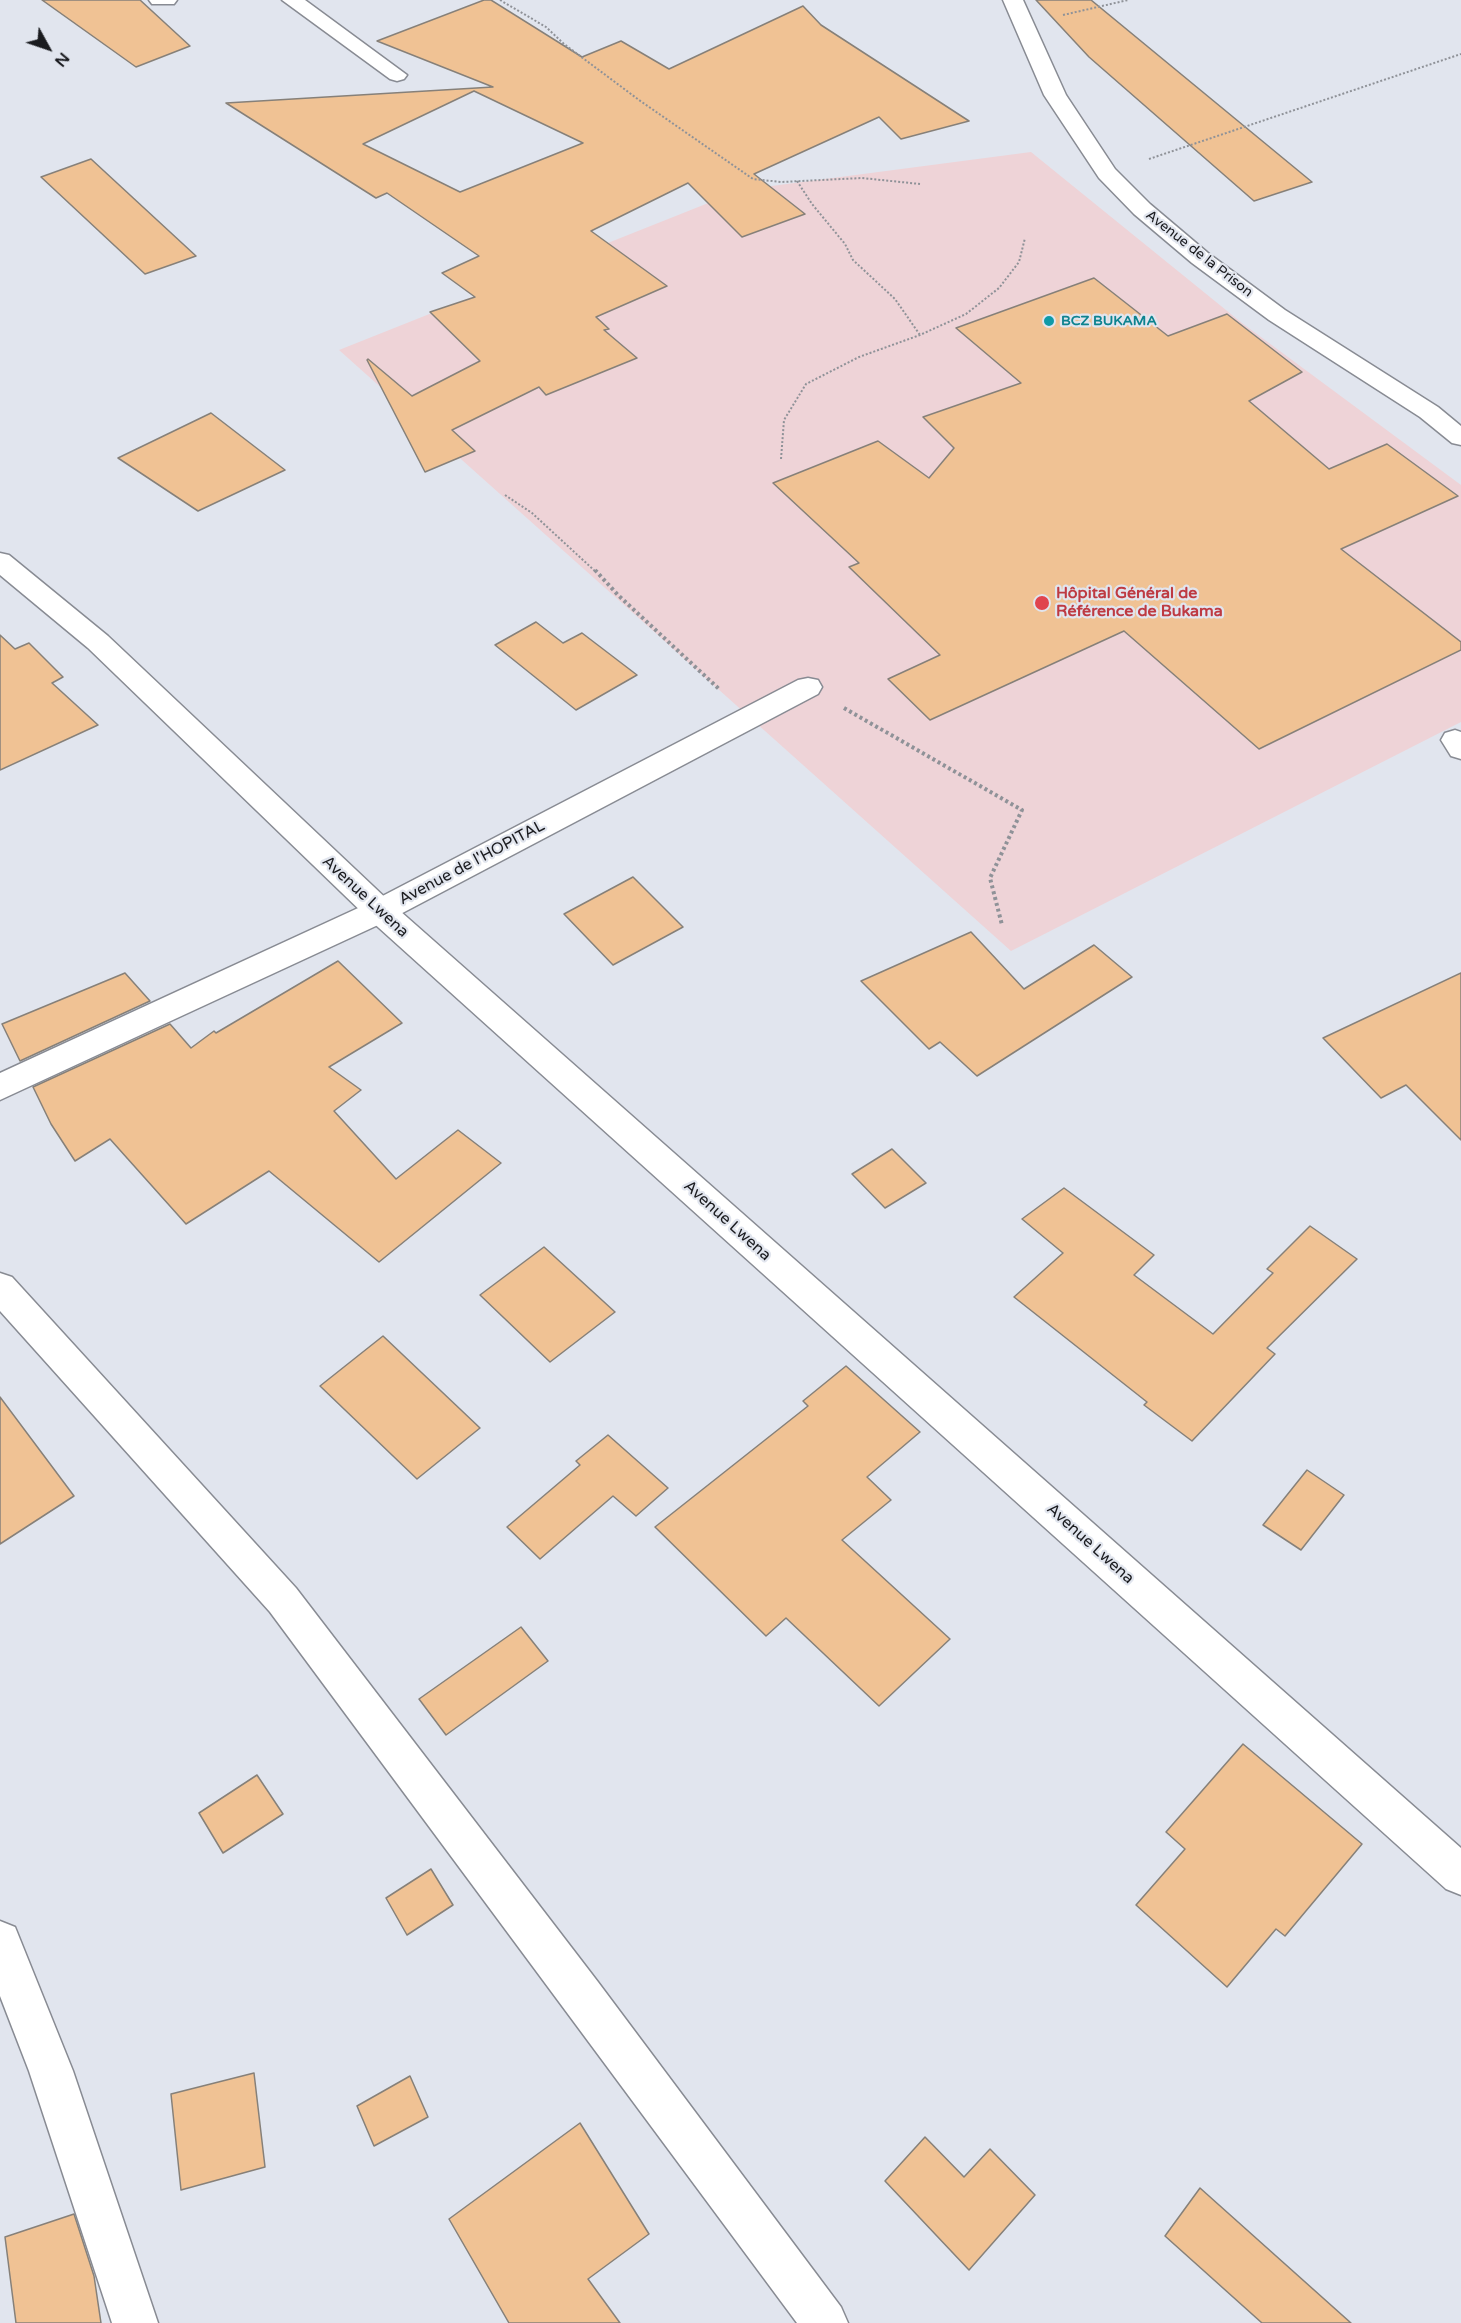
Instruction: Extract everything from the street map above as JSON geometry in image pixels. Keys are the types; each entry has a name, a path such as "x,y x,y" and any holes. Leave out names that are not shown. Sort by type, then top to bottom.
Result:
{"street":[{"path":"159,0 167,0"},
{"path":"292,0 397,75"},
{"name":"Avenue de la Prison","path":"1013,0 1055,95 1107,173 1142,209 1200,258 1277,315 1428,412 1461,438"},
{"name":"Avenue Lwena","path":"0,561 98,642 380,911 1461,1875"},
{"name":"Avenue de l'HOPITAL","path":"0,1087 380,911 808,687"},
{"path":"0,1287 283,1600 583,1997 825,2323"},
{"path":"0,1942 51,2071 135,2323"}],"path":[{"path":"500,0 546,27 564,44 639,100 753,179 772,183 880,178 920,184"},
{"path":"1022,24 1128,0"},
{"path":"1107,173 1461,54"},
{"path":"797,181 812,204 845,244 853,260 896,298 920,335"},
{"path":"780,459 784,420 806,384 859,357 920,335 966,314 999,288 1019,262 1025,238"},
{"path":"505,495 532,513 590,564 618,595 751,718"},
{"path":"808,687 1022,810 990,878 1002,925"}],"shaded area":[{"name":"Hôpital Général de Référence de Bukama","path":"1031,152 1242,323 1461,485 1461,722 1011,951 339,350 741,190"}],"building":[{"path":"42,0 140,0 190,46 136,67"},
{"path":"484,0 491,0 582,57 621,41 669,69 803,6 821,25 969,121 901,139 879,117 754,174 805,214 742,237 688,183 591,231 667,286 596,317 609,329 604,330 637,358 546,395 539,387 452,430 475,451 425,472 367,360 412,396 480,361 430,312 475,297 442,273 479,256 387,193 376,198 226,103 493,87 377,41","holes":["474,91 583,143 460,192 363,144"]},
{"path":"1036,0 1091,0 1312,182 1254,201 1089,57"},
{"path":"91,159 196,256 145,274 41,177"},
{"path":"1094,278 1168,336 1227,314 1302,372 1249,401 1329,469 1387,444 1458,496 1341,549 1461,642 1461,650 1259,749 1124,631 930,720 888,679 940,655 849,567 859,563 773,483 878,441 929,478 954,448 923,417 1021,383 956,328"},
{"path":"211,413 285,470 198,511 118,458"},
{"path":"536,622 563,643 582,633 637,675 576,710 495,645"},
{"path":"0,635 15,649 29,643 63,677 52,683 98,725 0,770"},
{"path":"633,877 683,927 613,965 564,914"},
{"path":"971,932 1024,989 1094,945 1132,977 977,1076 940,1042 929,1049 861,981"},
{"path":"338,961 402,1023 329,1067 361,1090 334,1111 396,1179 458,1130 501,1163 379,1262 269,1171 186,1224 110,1139 75,1161 51,1124 33,1087 170,1024 191,1048 214,1031 216,1033"},
{"path":"125,973 150,1001 20,1061 2,1024"},
{"path":"1461,973 1461,1140 1406,1085 1381,1098 1323,1038"},
{"path":"892,1149 926,1183 885,1208 852,1174"},
{"path":"1064,1188 1154,1255 1134,1275 1213,1334 1273,1273 1267,1269 1310,1226 1357,1259 1267,1348 1275,1354 1192,1441 1144,1405 1147,1402 1014,1297 1063,1253 1022,1219"},
{"path":"544,1247 615,1312 550,1362 480,1295"},
{"path":"383,1336 480,1428 417,1479 320,1386"},
{"path":"846,1366 920,1432 867,1477 891,1500 842,1540 950,1639 879,1706 786,1618 766,1636 655,1527 808,1406 803,1401"},
{"path":"0,1397 74,1496 0,1544"},
{"path":"608,1435 668,1488 636,1516 613,1496 540,1559 507,1527 580,1465 576,1461"},
{"path":"1307,1470 1344,1495 1301,1550 1263,1525"},
{"path":"521,1627 548,1661 446,1735 419,1699"},
{"path":"1243,1744 1362,1844 1285,1936 1276,1929 1227,1987 1136,1905 1185,1849 1166,1832"},
{"path":"257,1775 283,1814 223,1853 199,1813"},
{"path":"431,1869 453,1905 407,1935 386,1898"},
{"path":"254,2073 265,2167 181,2190 171,2094"},
{"path":"410,2076 428,2117 374,2146 357,2106"},
{"path":"580,2123 649,2234 588,2279 620,2323 509,2323 449,2219"},
{"path":"925,2137 964,2177 990,2149 1035,2195 969,2270 885,2181"},
{"path":"1200,2188 1351,2323 1262,2323 1165,2236"},
{"path":"74,2214 94,2276 101,2323 16,2323 5,2237"}],"place":[{"name":"BCZ BUKAMA","path":"1049,321"},
{"name":"Hôpital Général de Référence de Bukama","path":"1042,603"}]}
